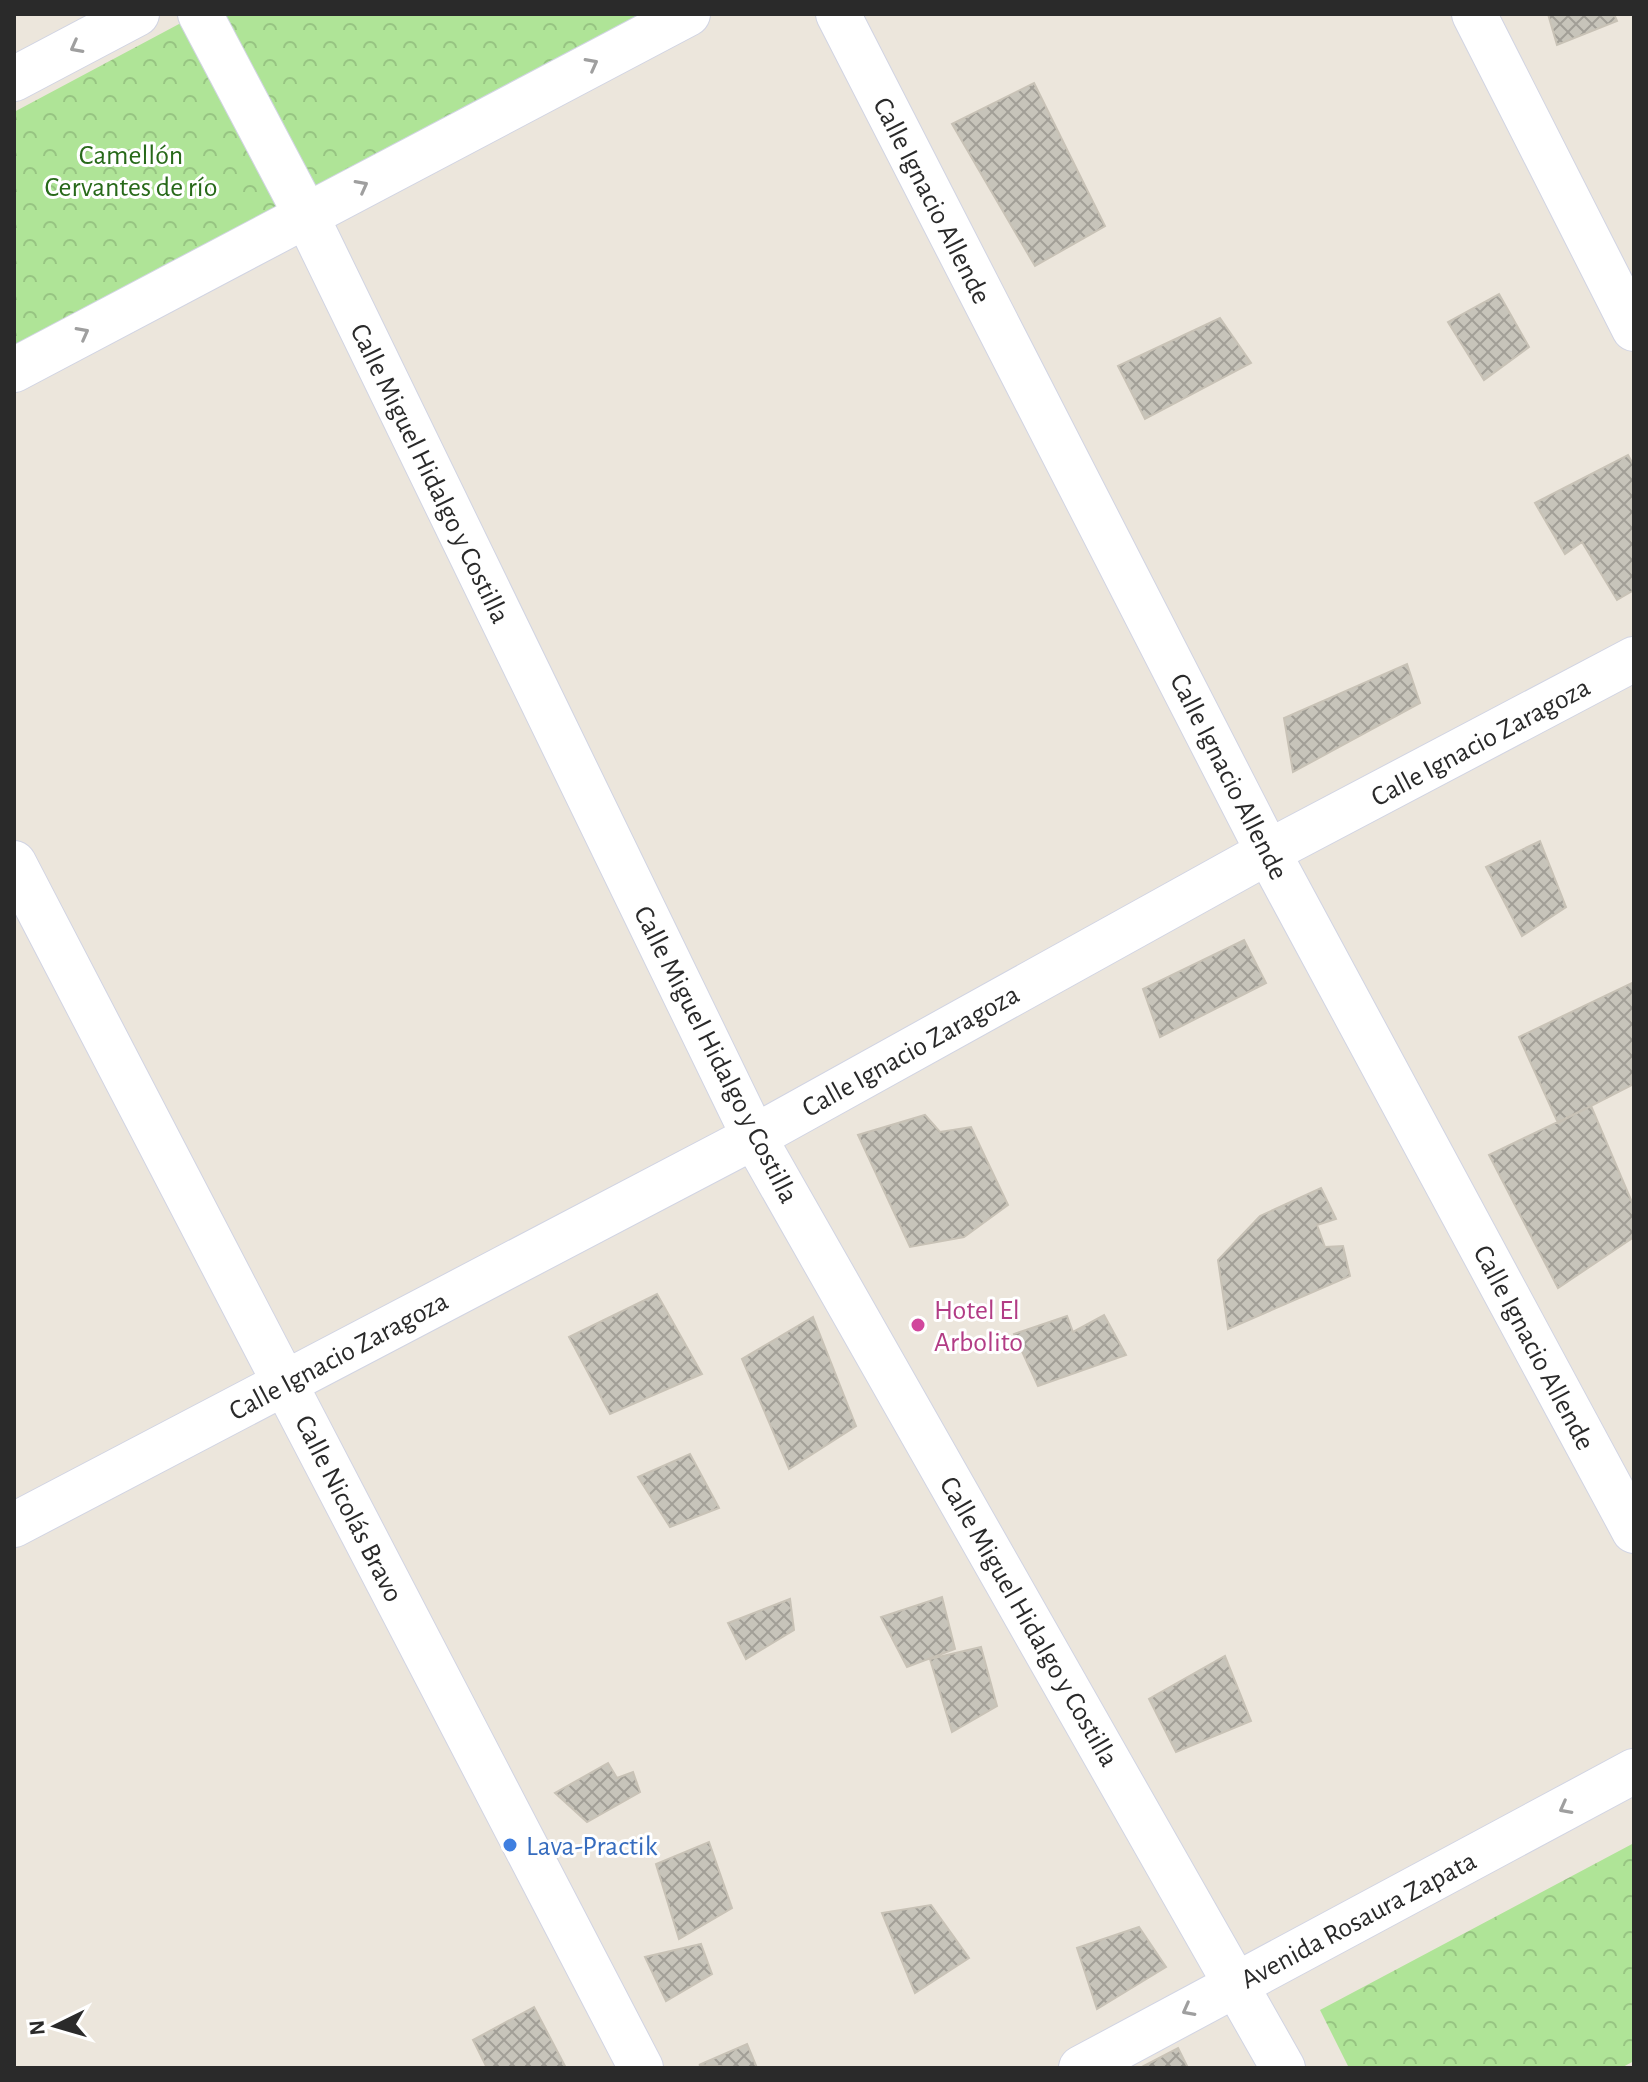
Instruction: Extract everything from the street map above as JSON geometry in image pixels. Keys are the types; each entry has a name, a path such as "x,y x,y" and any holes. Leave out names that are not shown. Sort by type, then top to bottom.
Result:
{"street":[{"path":"14,79 137,14"},
{"name":"Calle Miguel Hidalgo y Costilla","path":"200,14 306,215 754,1137 1283,2068"},
{"path":"14,370 688,14"},
{"name":"Calle Ignacio Allende","path":"838,14 1268,852 1634,1531"},
{"path":"1474,14 1634,329"},
{"name":"Calle Ignacio Zaragoza","path":"14,1525 754,1137 1268,852 1634,659"},
{"name":"Calle Nicolás Bravo","path":"14,863 641,2068"},
{"name":"Avenida Rosaura Zapata","path":"1081,2068 1634,1771"}],"green space":[{"name":"Camellón Cervantes de río","path":"212,14 657,14 307,197"},
{"name":"Camellón Cervantes de río","path":"194,16 293,206 14,354 14,112"},
{"path":"1634,1843 1634,2061 1621,2068 1349,2068 1320,2010"}],"building":[{"path":"1548,14 1614,14 1617,21 1557,45"},
{"path":"1034,83 1105,226 1035,266 952,124"},
{"path":"1499,294 1529,347 1484,380 1448,322"},
{"path":"1220,318 1251,363 1145,419 1118,366"},
{"path":"1628,455 1634,466 1634,590 1617,600 1582,542 1565,554 1535,503"},
{"path":"1407,664 1420,703 1293,772 1284,718"},
{"path":"1540,841 1566,907 1522,936 1486,867"},
{"path":"1244,940 1266,983 1160,1037 1143,989"},
{"path":"1634,982 1634,1084 1558,1123 1519,1037"},
{"path":"1591,1106 1634,1207 1634,1237 1558,1288 1489,1155"},
{"path":"925,1115 940,1132 971,1127 1008,1205 964,1237 910,1247 858,1135"},
{"path":"1321,1188 1336,1219 1317,1225 1325,1247 1343,1246 1350,1276 1228,1329 1218,1260 1260,1216"},
{"path":"657,1294 702,1374 610,1414 569,1337"},
{"path":"1104,1315 1126,1355 1038,1386 1014,1334 1067,1316 1073,1332"},
{"path":"813,1317 856,1426 789,1469 742,1359"},
{"path":"690,1454 719,1508 670,1527 638,1477"},
{"path":"942,1597 955,1649 907,1667 881,1617"},
{"path":"790,1599 794,1630 746,1659 728,1623"},
{"path":"981,1647 997,1706 952,1732 930,1659"},
{"path":"1225,1656 1251,1721 1176,1752 1149,1699"},
{"path":"608,1763 617,1778 633,1772 640,1792 587,1822 555,1793"},
{"path":"709,1842 732,1908 679,1939 656,1864"},
{"path":"931,1905 969,1958 915,1993 882,1913"},
{"path":"1139,1927 1166,1967 1097,2009 1077,1948"},
{"path":"701,1944 712,1974 666,2001 645,1957"},
{"path":"534,2007 566,2068 487,2068 473,2040"},
{"path":"747,2044 757,2068 699,2065"},
{"path":"1178,2048 1188,2068 1140,2068"}],"place":[{"name":"Hotel El Arbolito","path":"918,1325"},
{"name":"Lava-Practik","path":"510,1845"}]}
